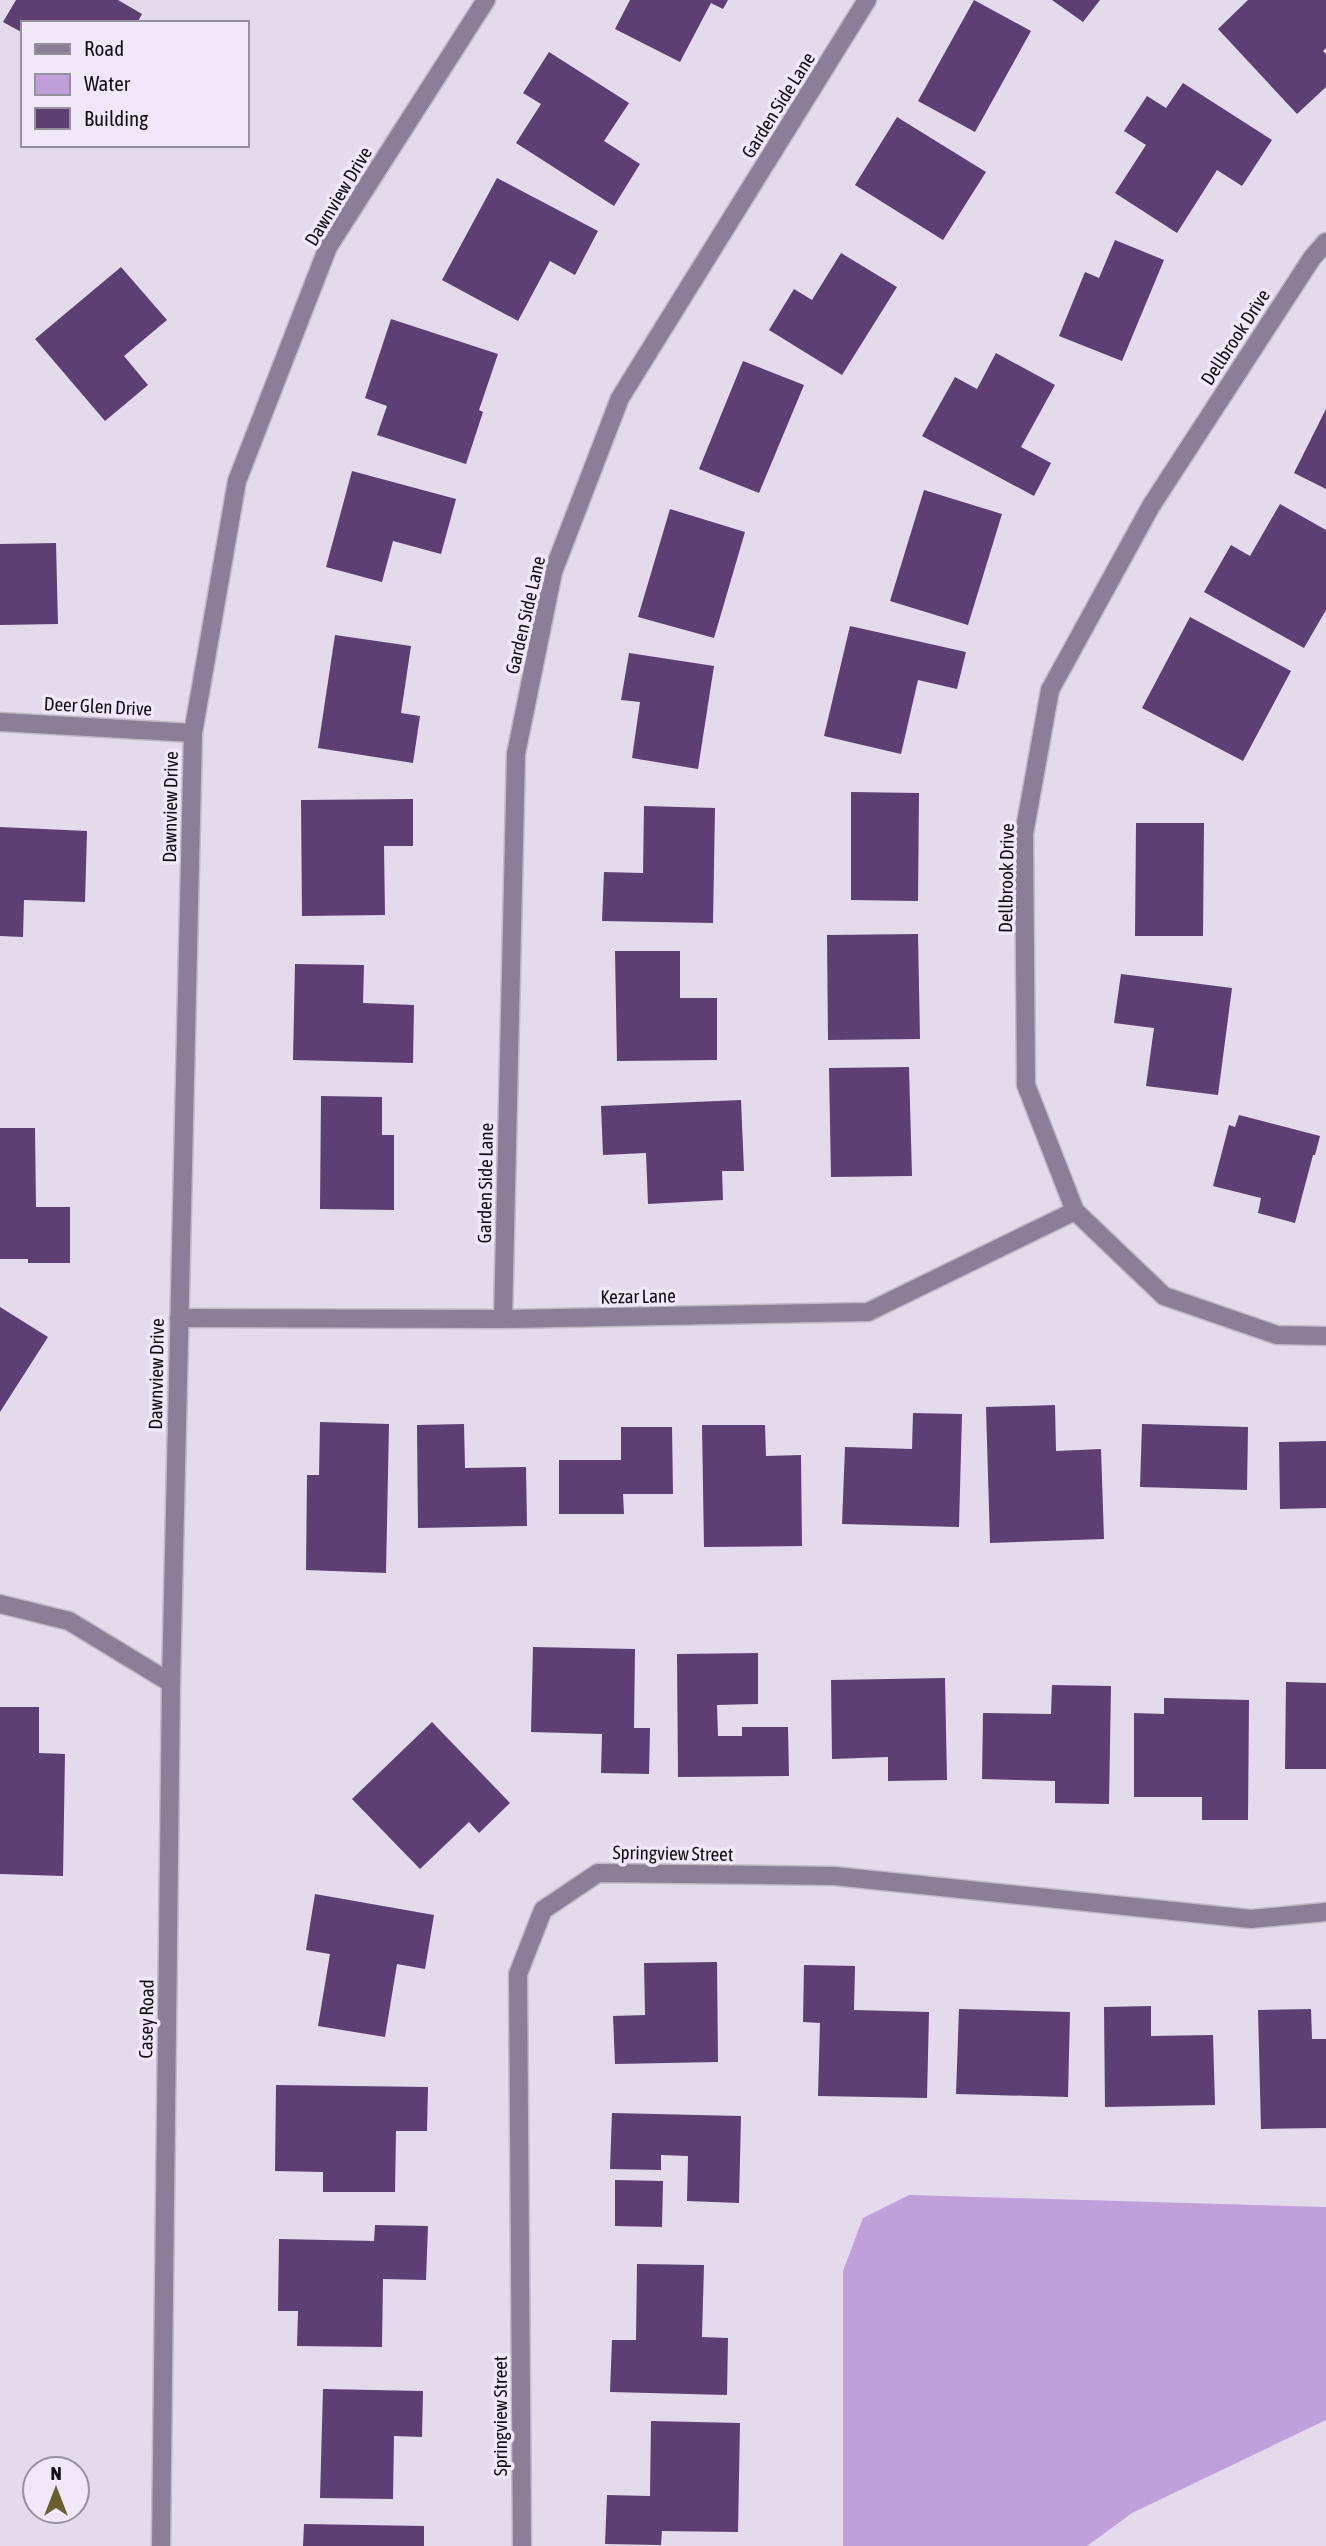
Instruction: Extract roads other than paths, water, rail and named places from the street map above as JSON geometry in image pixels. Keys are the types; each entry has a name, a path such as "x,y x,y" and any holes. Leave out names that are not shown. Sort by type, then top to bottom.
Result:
{"street":[{"name":"Dawnview Drive","path":"171,1683 193,733 237,481 328,247 486,0"},
{"name":"Garden Side Lane","path":"503,1319 516,754 553,572 620,398 867,0"},
{"name":"Dellbrook Drive","path":"1326,242 1312,258 1151,506 1050,690 1024,834 1026,1085 1075,1211 1164,1296 1277,1335 1326,1336"},
{"name":"Deer Glen Drive","path":"0,722 193,733"},
{"name":"Kezar Lane","path":"178,1318 503,1319 868,1312 1075,1211"},
{"path":"0,1604 69,1621 171,1683"},
{"name":"Casey Road","path":"161,2546 171,1683"},
{"name":"Springview Street","path":"522,2546 518,1975 543,1910 597,1873 834,1875 1251,1919 1326,1912"}],"water":[{"path":"909,2195 1326,2207 1326,2420 1132,2513 1087,2546 843,2546 843,2271 863,2218"}]}
